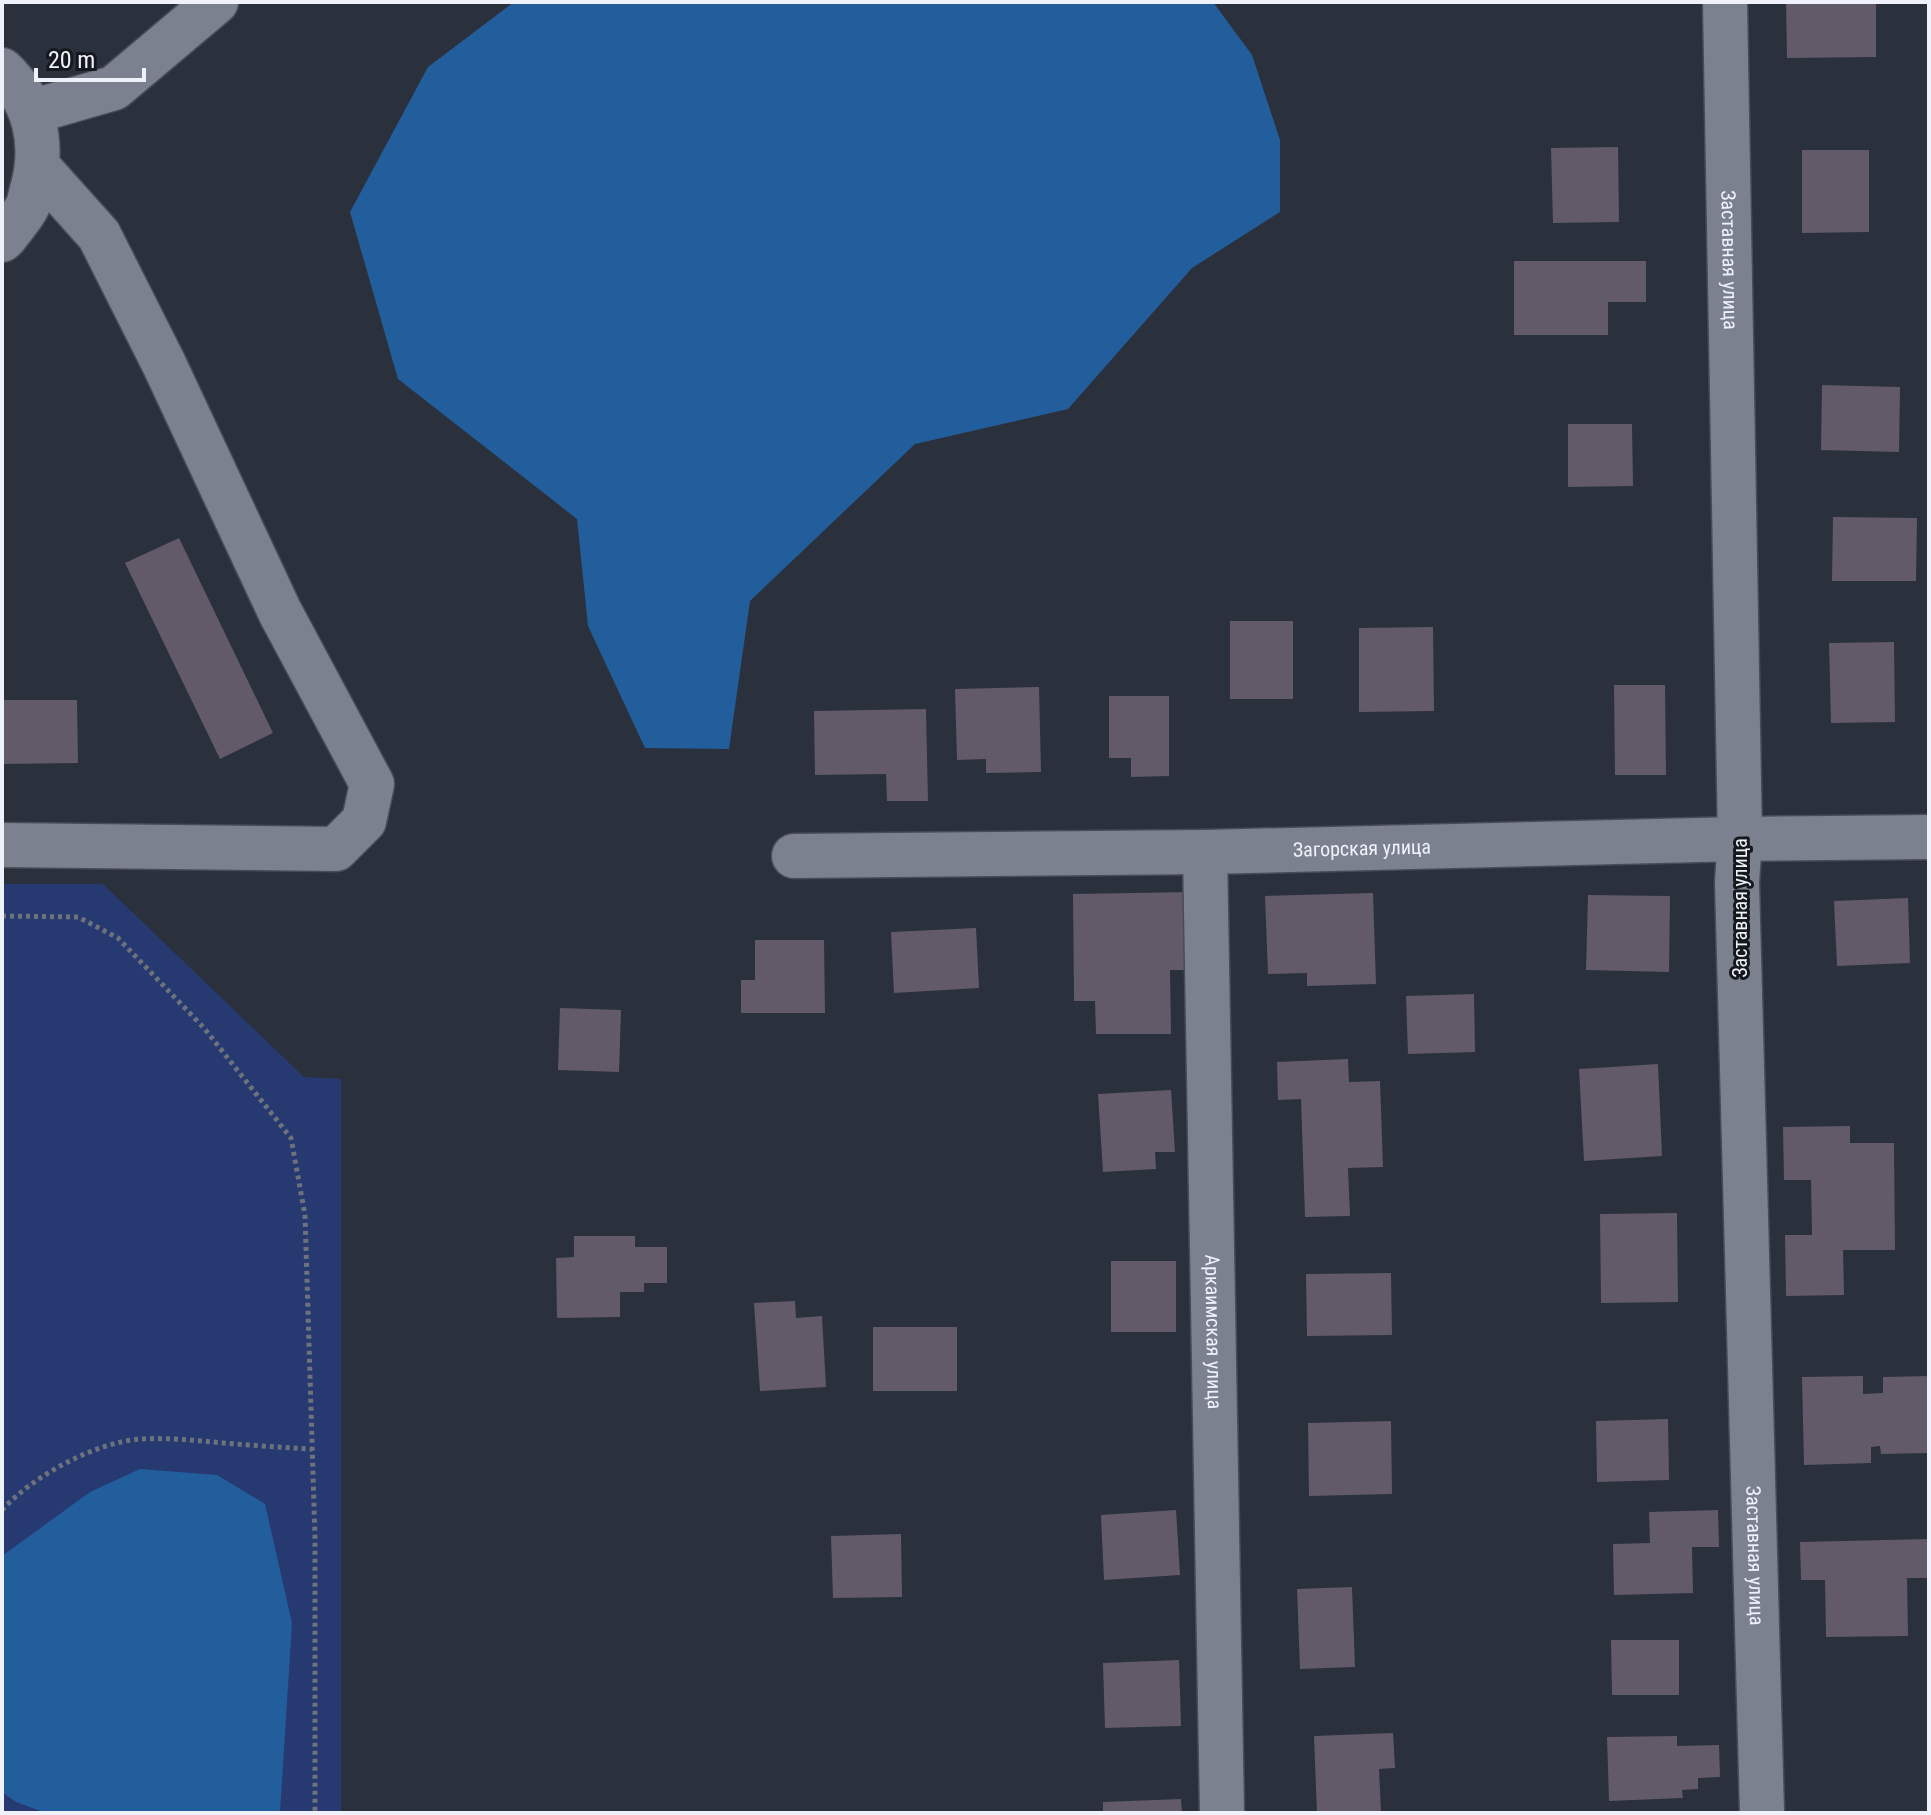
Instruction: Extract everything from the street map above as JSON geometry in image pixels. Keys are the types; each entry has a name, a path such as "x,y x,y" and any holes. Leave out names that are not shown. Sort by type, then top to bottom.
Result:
{"street":[{"path":"16,88 114,88 216,2"},
{"name":"Заставная улица","path":"1725,2 1740,839 1737,882 1762,1813"},
{"path":"2,36 16,88 38,139 38,167 28,205 2,240"},
{"path":"2,845 336,849 364,821 372,784 280,612 164,364 99,235 38,167"},
{"name":"Загорская улица","path":"794,856 1205,852 1929,837"},
{"name":"Аркаимская улица","path":"1205,852 1222,1813"}],"path":[{"path":"2,916 78,917 118,938 204,1028 291,1138 305,1215 315,1538 315,1813"},
{"path":"2,1510 14,1497 54,1468 99,1449 138,1439 190,1439 312,1449"}],"shaded area":[{"path":"514,2 1213,2 1252,55 1280,140 1280,212 1192,268 1068,409 915,444 750,601 729,749 645,748 588,626 577,519 398,379 350,212 428,67"},
{"path":"2,884 103,884 304,1077 341,1079 341,1813 2,1813"},
{"path":"140,1469 217,1475 265,1504 292,1623 280,1813 46,1813 16,1802 2,1792 2,1556 90,1492"}],"building":[{"path":"1786,2 1876,2 1876,57 1787,58"},
{"path":"1618,147 1619,222 1553,223 1551,148"},
{"path":"1802,150 1869,150 1869,232 1802,233"},
{"path":"1514,261 1646,261 1646,302 1608,302 1608,335 1514,335"},
{"path":"1822,385 1900,387 1899,452 1821,450"},
{"path":"1568,424 1632,424 1633,486 1568,487"},
{"path":"1833,517 1917,518 1916,581 1832,581"},
{"path":"179,538 273,733 220,759 125,563"},
{"path":"1230,621 1293,621 1293,699 1230,699"},
{"path":"1433,627 1434,711 1359,712 1359,628"},
{"path":"1894,642 1895,722 1831,723 1829,643"},
{"path":"1614,685 1665,685 1666,775 1615,775"},
{"path":"1039,687 1041,772 986,773 986,759 957,760 955,689"},
{"path":"1109,696 1169,696 1169,776 1131,777 1131,758 1109,758"},
{"path":"2,700 77,700 78,763 2,764"},
{"path":"926,709 928,801 887,801 886,774 815,775 814,711"},
{"path":"1193,892 1194,970 1170,970 1171,1034 1096,1034 1095,1001 1074,1001 1073,894"},
{"path":"1373,893 1376,984 1307,986 1307,973 1268,974 1265,896"},
{"path":"1588,895 1670,896 1669,972 1586,970"},
{"path":"1908,898 1910,963 1837,966 1834,901"},
{"path":"976,928 979,988 894,993 891,932"},
{"path":"755,940 824,940 825,1013 741,1013 741,980 755,980"},
{"path":"1474,994 1475,1052 1408,1054 1406,996"},
{"path":"560,1008 621,1010 619,1072 558,1070"},
{"path":"1348,1059 1349,1082 1380,1081 1383,1167 1348,1168 1350,1216 1305,1217 1301,1099 1278,1100 1277,1062"},
{"path":"1658,1064 1662,1156 1584,1161 1579,1069"},
{"path":"1171,1090 1175,1152 1155,1152 1156,1169 1103,1172 1098,1094"},
{"path":"1850,1126 1850,1143 1894,1143 1895,1250 1843,1250 1844,1295 1786,1296 1785,1235 1812,1235 1811,1180 1784,1180 1783,1127"},
{"path":"1677,1213 1678,1302 1601,1303 1600,1214"},
{"path":"574,1236 635,1236 635,1247 667,1247 667,1283 644,1283 644,1292 620,1292 620,1317 557,1318 556,1258 574,1257"},
{"path":"1111,1261 1176,1261 1176,1332 1111,1332"},
{"path":"1391,1273 1392,1335 1307,1336 1306,1274"},
{"path":"795,1301 796,1318 822,1316 826,1387 760,1391 754,1303"},
{"path":"873,1327 957,1327 957,1391 873,1391"},
{"path":"1863,1376 1863,1394 1883,1393 1883,1377 1929,1376 1929,1453 1881,1454 1880,1446 1871,1447 1871,1463 1804,1465 1802,1377"},
{"path":"1668,1419 1669,1480 1597,1482 1596,1421"},
{"path":"1391,1421 1392,1494 1309,1496 1308,1423"},
{"path":"1176,1510 1180,1575 1104,1580 1101,1515"},
{"path":"1718,1510 1719,1547 1692,1547 1693,1593 1614,1595 1613,1544 1650,1543 1649,1512"},
{"path":"901,1534 902,1597 833,1598 831,1536"},
{"path":"1929,1539 1929,1578 1907,1578 1908,1636 1826,1637 1825,1580 1801,1580 1800,1542"},
{"path":"1352,1587 1355,1667 1300,1669 1297,1589"},
{"path":"1611,1640 1679,1640 1679,1695 1612,1695"},
{"path":"1179,1660 1181,1726 1105,1728 1103,1663"},
{"path":"1393,1733 1395,1768 1379,1769 1381,1813 1317,1813 1314,1736"},
{"path":"1677,1736 1677,1746 1719,1745 1720,1777 1698,1778 1698,1789 1682,1790 1683,1798 1609,1801 1607,1737"},
{"path":"1181,1799 1182,1813 1103,1813 1103,1802"}]}
